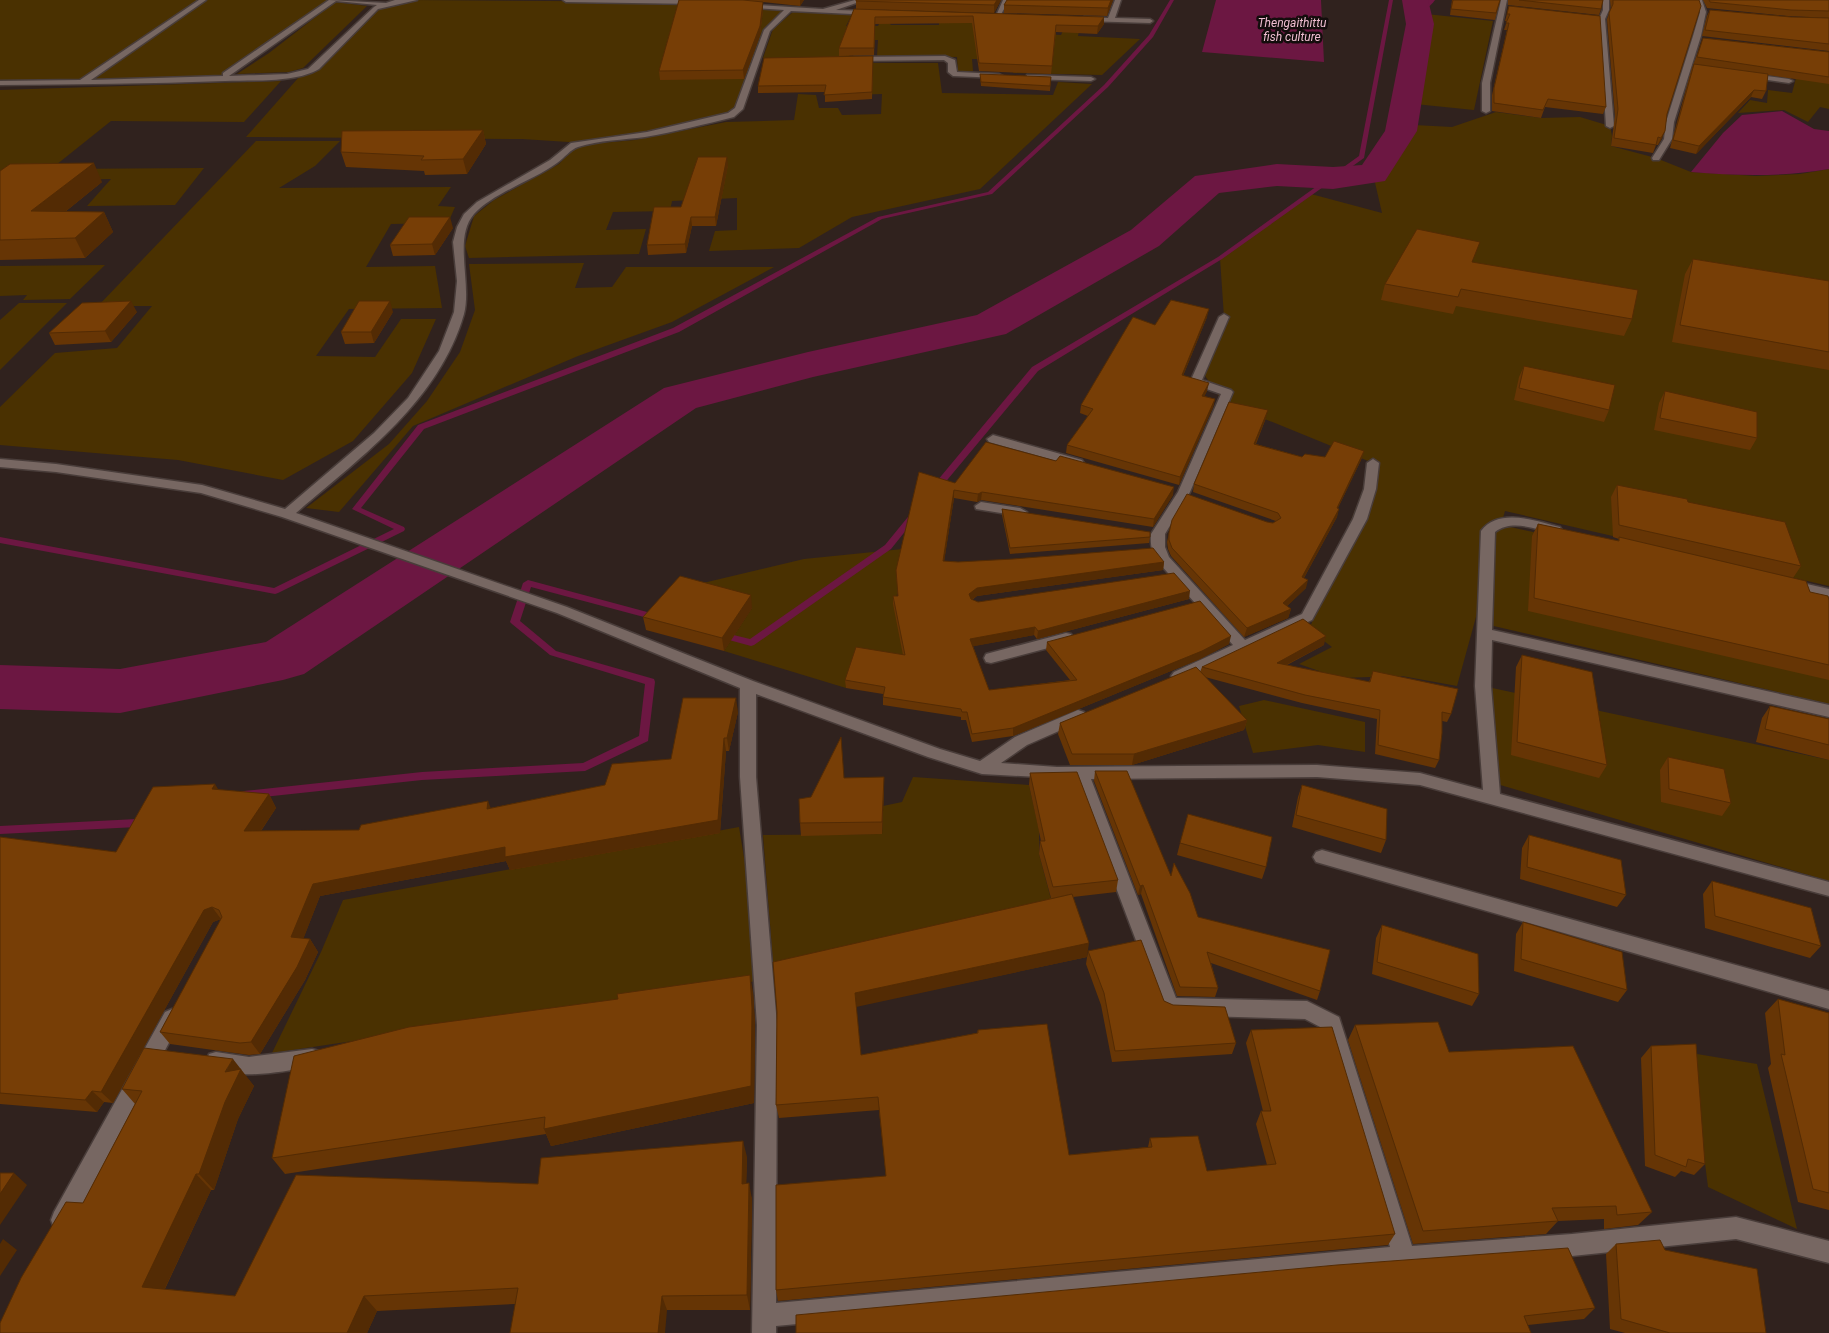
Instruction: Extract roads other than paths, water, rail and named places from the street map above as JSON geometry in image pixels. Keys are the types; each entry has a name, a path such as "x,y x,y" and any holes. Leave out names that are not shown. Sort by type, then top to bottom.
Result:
{"street":[{"path":"82,82 203,0"},
{"path":"226,75 333,0"},
{"path":"338,0 385,4 414,0"},
{"path":"566,0 710,2"},
{"path":"823,10 862,0"},
{"path":"997,17 1006,0"},
{"path":"1111,20 1118,0"},
{"path":"1486,110 1486,84 1504,0"},
{"path":"1606,0 1606,10 1602,19 1610,126"},
{"path":"1656,158 1668,139 1670,122 1703,12 1700,0"},
{"path":"0,83 262,77 302,73 316,67 372,11 385,4"},
{"path":"736,4 789,9 879,13"},
{"path":"848,4 875,5"},
{"path":"287,514 378,436 412,400 445,351 459,312 462,281 458,242 462,227 469,214 493,195 553,162 574,145 647,134 731,115 739,109 761,61 767,30 789,9"},
{"path":"1502,9 1511,10"},
{"path":"1703,12 1713,12"},
{"path":"988,17 1006,18"},
{"path":"1592,18 1602,19"},
{"path":"1073,19 1150,21"},
{"path":"1695,40 1705,41"},
{"path":"846,59 945,58 952,62 952,72 956,74 1003,76"},
{"path":"1686,66 1696,68"},
{"path":"1742,74 1789,81"},
{"path":"1023,77 1091,79"},
{"path":"1224,317 1196,382 1227,392 1183,494 1153,534 1153,549 1178,574 1242,646"},
{"path":"992,439 1088,466"},
{"path":"0,463 56,468 202,489 287,514 562,610 748,685 934,754 982,768 1011,771 1081,773 1318,771 1420,779 1492,800 1829,889"},
{"path":"1166,682 1206,665 1307,616 1360,518 1370,489 1373,463"},
{"path":"981,506 1034,515"},
{"path":"1492,800 1483,686 1488,531 1495,524 1507,521 1525,523 1573,534"},
{"path":"1159,577 1178,574"},
{"path":"1772,581 1829,594"},
{"path":"1183,607 1202,602"},
{"path":"1484,632 1829,711"},
{"path":"991,658 1078,635"},
{"path":"748,685 748,777 767,1025 764,1325 1404,1257 1572,1245 1736,1228 1829,1252"},
{"path":"982,768 1021,741 1092,711"},
{"path":"1081,773 1170,1006 1307,1010 1332,1023 1404,1257"},
{"path":"1322,857 1829,1000"},
{"path":"744,983 764,980"},
{"path":"53,1237 162,1054 180,1003"},
{"path":"201,1059 249,1066 328,1054"}],"water":[{"name":"Thengaithittu fish culture","path":"1216,0 1321,0 1324,62 1202,52"},
{"path":"1782,111 1814,129 1829,131 1829,169 1812,172 1760,175 1691,172 1723,133 1742,115"}],"waterway":[{"path":"0,540 275,591 401,529 356,509 421,427 676,330 880,218 990,193 1106,86 1151,36 1172,0"},
{"path":"935,489 1035,369 1220,258 1362,157 1391,0"},
{"path":"0,687 120,691 283,659 680,398 808,365 991,325 1145,238 1208,184 1277,175 1333,178 1373,174 1401,131 1420,24 1415,0"},
{"path":"1418,8 1427,0"},
{"path":"721,635 751,643 888,547 915,514"},
{"path":"244,795 422,776 585,767 644,738 650,682 553,653 515,622 528,583 659,618"},
{"path":"0,830 137,823 146,820"}]}
